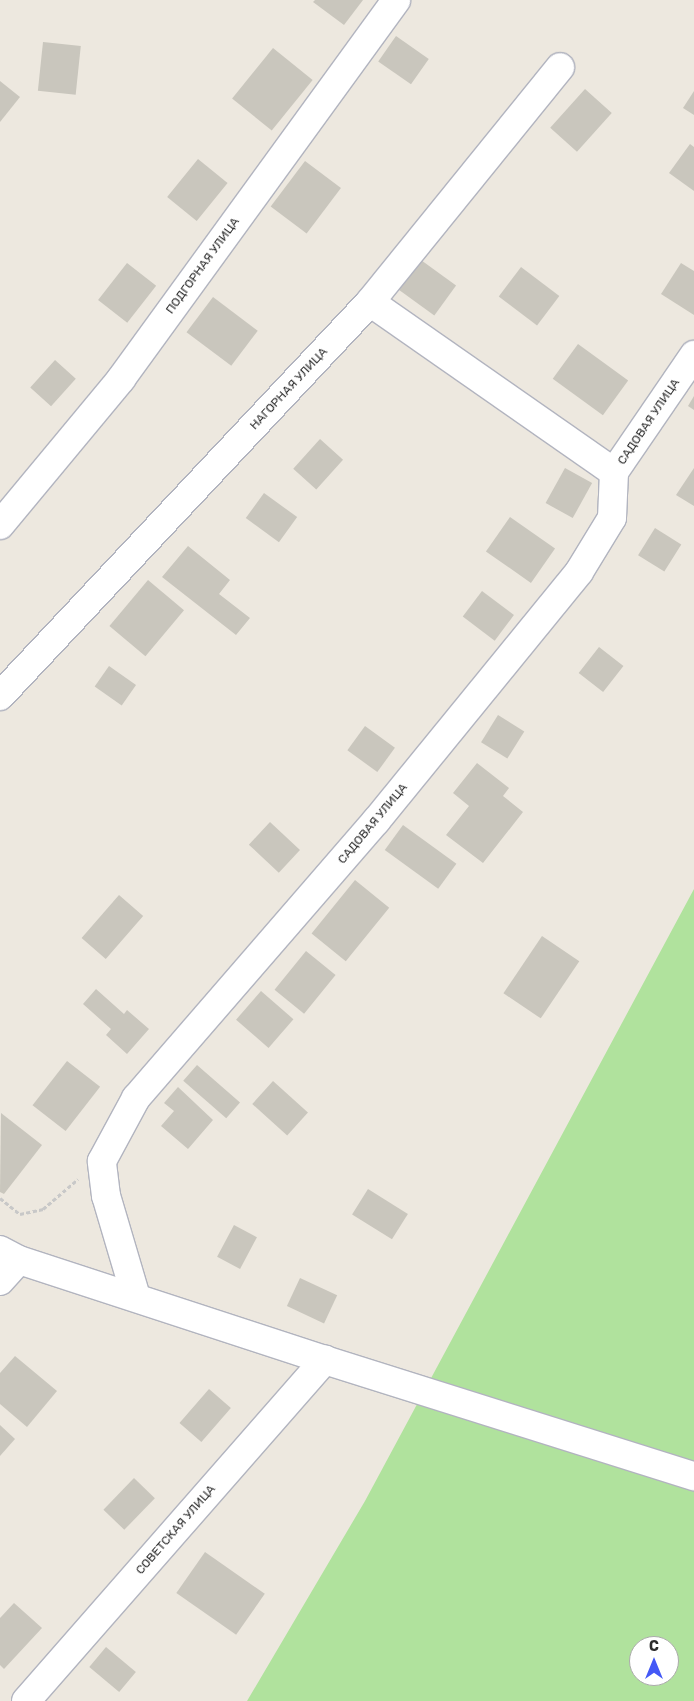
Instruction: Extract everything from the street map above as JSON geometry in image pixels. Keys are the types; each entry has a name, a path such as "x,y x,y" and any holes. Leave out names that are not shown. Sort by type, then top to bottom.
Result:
{"street":[{"name":"ПОДГОРНАЯ УЛИЦА","path":"0,525 121,379 396,0"},
{"name":"НАГОРНАЯ УЛИЦА","path":"0,696 370,302 560,67"},
{"path":"370,302 614,472"},
{"name":"САДОВАЯ УЛИЦА","path":"102,1160 136,1098 376,821 579,572 612,518 614,472 694,355"},
{"path":"102,1160 106,1196 136,1298"},
{"path":"0,1281 10,1255 325,1360 694,1476"},
{"name":"СОВЕТСКАЯ УЛИЦА","path":"26,1701 325,1360"}],"path":[{"path":"0,1198 20,1214 43,1209 68,1186 102,1160"}],"green space":[{"path":"694,889 694,1701 247,1701 365,1501"}],"building":[{"path":"315,0 363,0 344,25 313,2"},
{"path":"396,36 429,59 411,84 378,61"},
{"path":"43,42 81,46 76,95 38,91"},
{"path":"273,48 313,80 272,131 232,99"},
{"path":"0,81 20,97 0,122"},
{"path":"585,89 612,113 577,152 550,128"},
{"path":"694,91 694,115 683,108"},
{"path":"690,144 694,147 694,191 669,173"},
{"path":"198,159 228,183 197,221 167,197"},
{"path":"305,161 341,188 307,234 271,207"},
{"path":"414,255 456,286 434,315 392,285"},
{"path":"127,263 156,286 127,323 98,300"},
{"path":"681,263 694,271 694,315 661,294"},
{"path":"521,267 559,296 537,325 499,297"},
{"path":"213,297 258,331 231,366 187,332"},
{"path":"578,344 628,380 603,415 553,379"},
{"path":"55,360 76,379 51,406 30,387"},
{"path":"694,396 694,410 688,406"},
{"path":"320,439 343,460 316,489 293,469"},
{"path":"565,468 592,483 573,518 546,503"},
{"path":"694,468 694,506 676,495"},
{"path":"264,493 297,517 279,542 246,518"},
{"path":"510,517 555,549 531,583 486,551"},
{"path":"655,528 681,544 664,572 638,555"},
{"path":"188,546 230,580 219,594 250,618 236,635 162,577"},
{"path":"148,580 184,610 145,656 109,626"},
{"path":"482,591 514,615 495,641 463,617"},
{"path":"599,647 623,666 603,692 579,673"},
{"path":"109,666 136,685 122,705 95,686"},
{"path":"498,715 524,731 507,759 481,742"},
{"path":"365,726 395,748 377,772 347,750"},
{"path":"477,763 509,788 503,796 523,812 483,863 446,835 469,806 453,793"},
{"path":"270,822 300,850 279,873 249,845"},
{"path":"403,825 456,864 438,889 385,850"},
{"path":"355,880 389,908 346,961 312,934"},
{"path":"119,895 143,916 106,959 82,938"},
{"path":"542,936 579,961 541,1018 503,993"},
{"path":"306,951 336,975 304,1014 275,990"},
{"path":"96,989 124,1014 127,1010 149,1029 127,1054 106,1035 111,1029 83,1004"},
{"path":"261,991 293,1019 269,1048 236,1020"},
{"path":"67,1061 100,1087 66,1131 33,1105"},
{"path":"197,1065 240,1102 226,1118 183,1081"},
{"path":"273,1081 308,1112 287,1135 252,1104"},
{"path":"178,1087 213,1120 188,1149 161,1126 174,1111 164,1103"},
{"path":"1,1113 42,1145 4,1194 0,1192"},
{"path":"368,1189 408,1214 392,1239 352,1214"},
{"path":"234,1225 257,1237 240,1269 217,1257"},
{"path":"300,1278 337,1295 324,1323 287,1306"},
{"path":"15,1356 57,1391 27,1427 0,1404 0,1373"},
{"path":"209,1389 231,1408 201,1442 179,1423"},
{"path":"0,1425 15,1439 0,1456"},
{"path":"134,1478 155,1498 124,1530 103,1510"},
{"path":"205,1552 265,1594 236,1635 176,1593"},
{"path":"14,1603 42,1628 4,1669 0,1665 0,1618"},
{"path":"106,1647 136,1672 119,1692 89,1667"}]}
